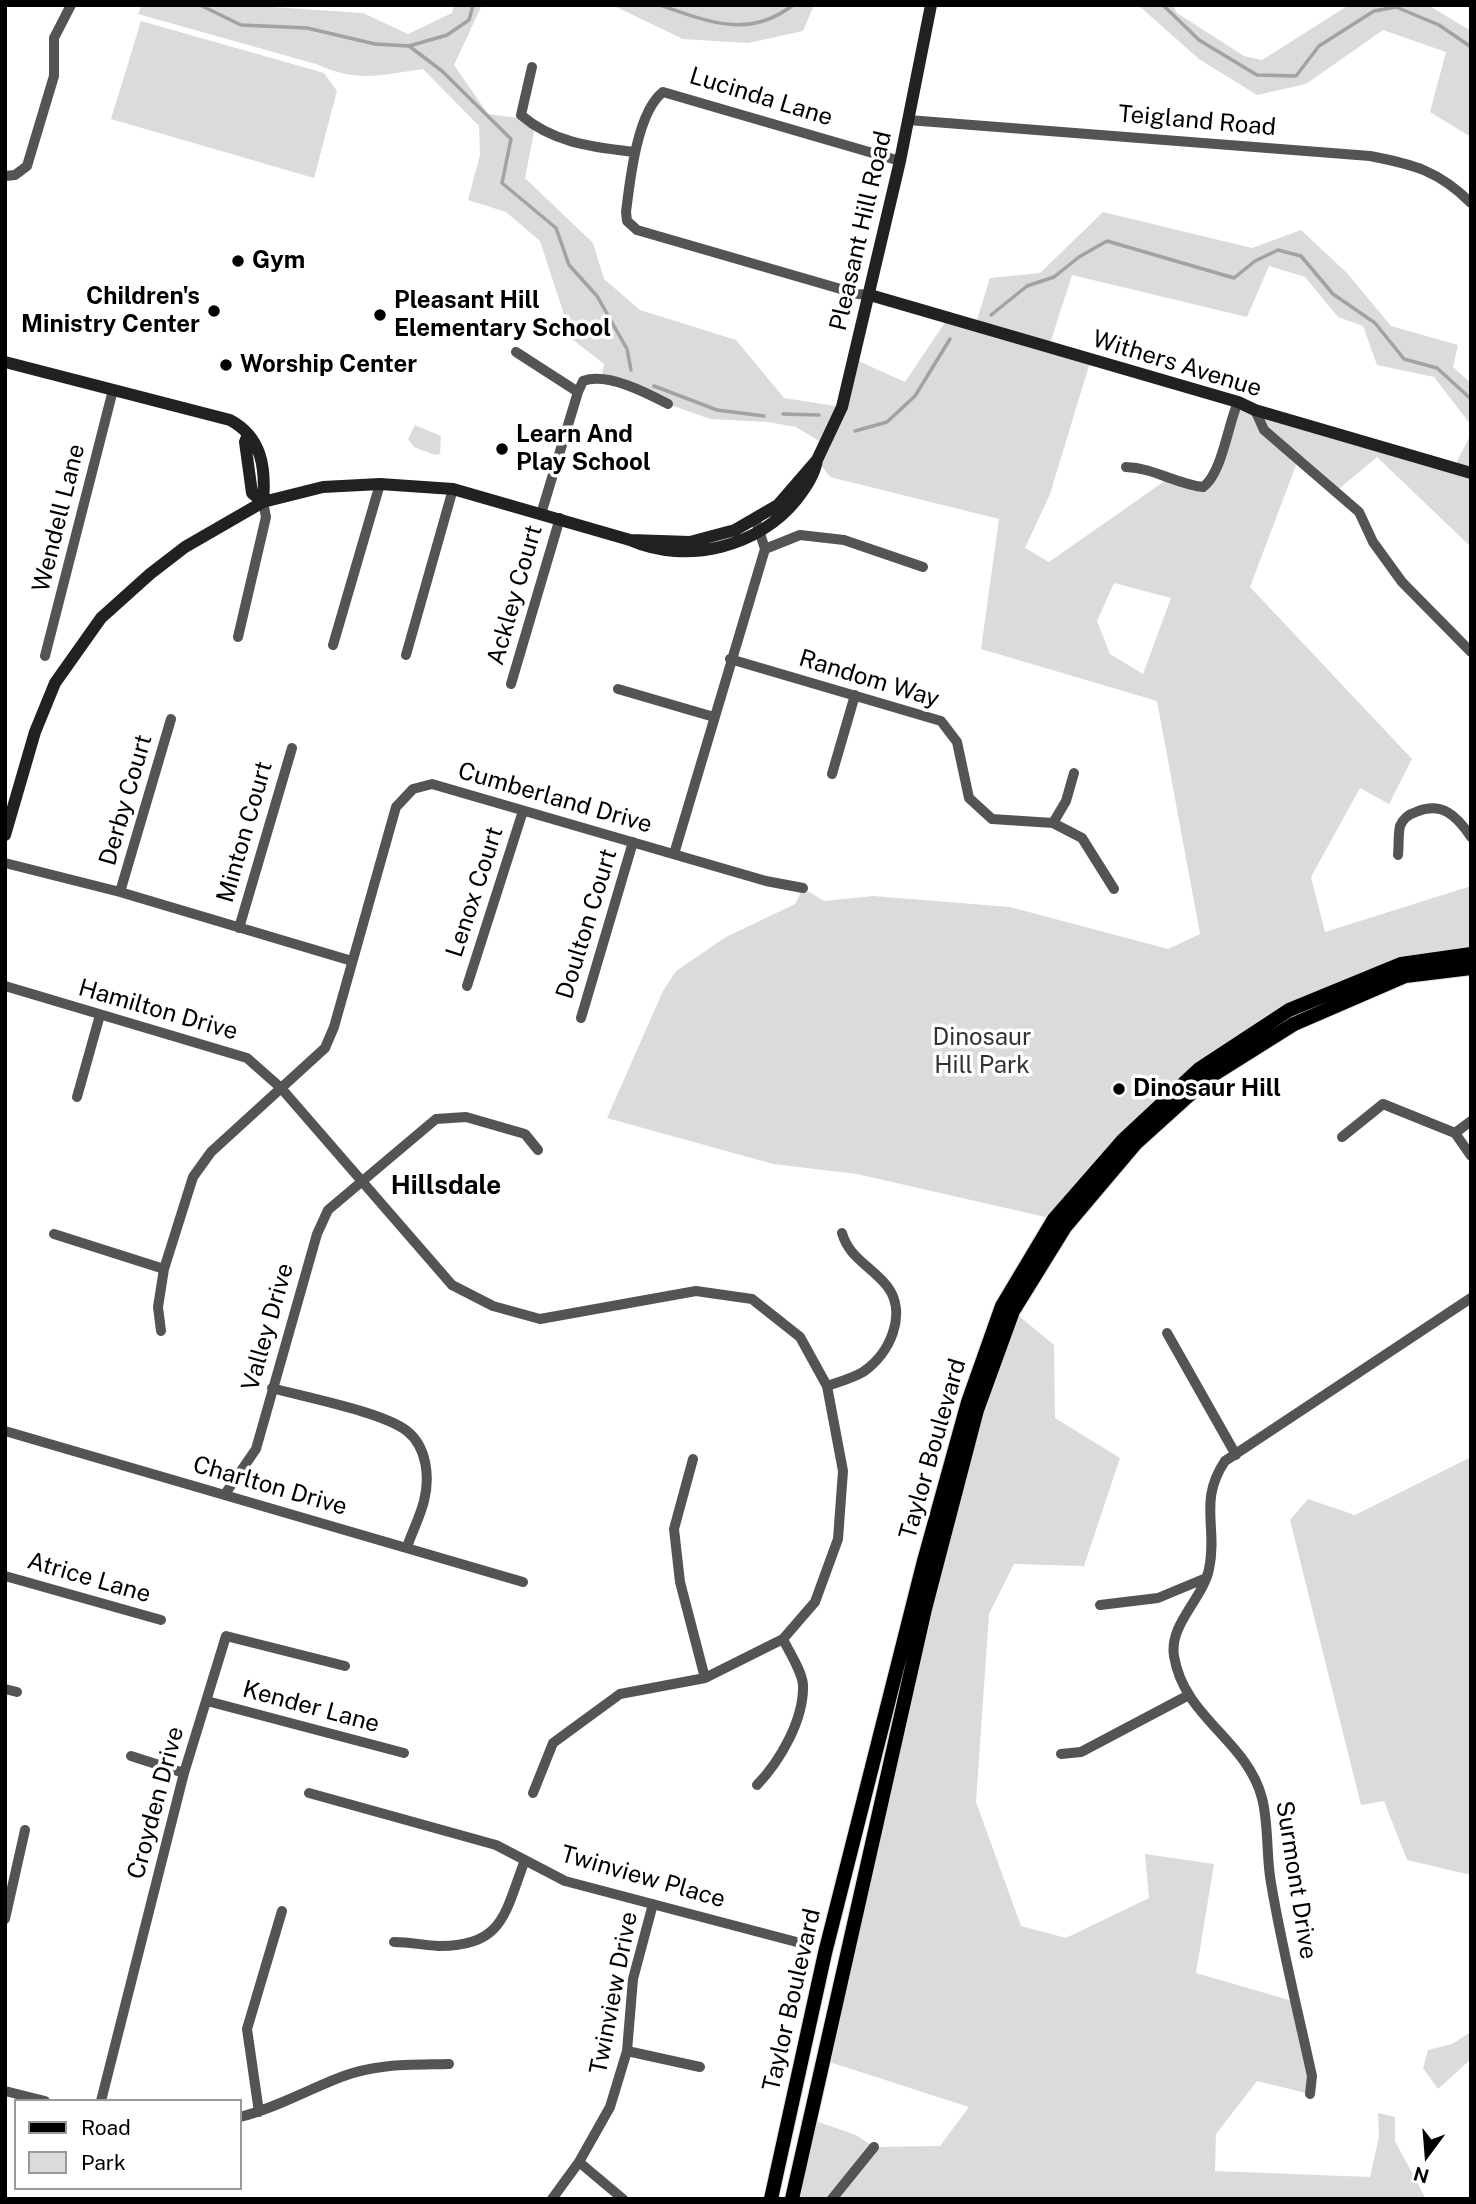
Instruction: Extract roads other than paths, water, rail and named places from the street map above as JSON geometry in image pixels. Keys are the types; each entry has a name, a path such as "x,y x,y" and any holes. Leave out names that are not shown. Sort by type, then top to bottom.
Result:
{"main road":[{"name":"Taylor Boulevard","path":"772,2199 825,1953 920,1574 968,1402 1002,1306 1054,1219 1123,1140 1199,1069 1289,1010 1401,964 1471,954"},
{"name":"Taylor Boulevard","path":"792,2199 925,1609 977,1410 1013,1311 1065,1227 1136,1143 1208,1077 1294,1024 1405,976 1471,968"}],"street":[{"path":"5,176 15,175 27,166 54,76 54,38 71,5"},
{"name":"Pleasant Hill Road","path":"5,835 35,732 55,683 101,618 185,547 263,502 323,487 380,484 453,489 630,540 690,542 758,527 817,460 842,407 900,161 931,5"},
{"path":"532,67 521,115 535,127 586,147 634,152"},
{"name":"Lucinda Lane","path":"870,295 858,294 637,230 627,221 626,212 634,152 656,98 663,92 900,161"},
{"name":"Teigland Road","path":"908,120 1370,156 1415,165 1452,184 1471,203"},
{"name":"Withers Avenue","path":"870,295 1471,473"},
{"path":"516,352 578,392"},
{"path":"5,362 230,420 248,434 245,442 251,493 263,502 266,517 238,637"},
{"path":"541,514 583,381 591,378 634,386 668,404"},
{"name":"Wendell Lane","path":"45,656 113,390"},
{"path":"1126,467 1145,468 1189,485 1203,487 1210,482 1217,467 1238,402"},
{"path":"1255,410 1264,429 1359,512 1373,542 1402,582 1471,652"},
{"path":"334,645 380,484"},
{"path":"406,655 453,489"},
{"name":"Ackley Court","path":"511,684 560,518"},
{"path":"758,527 765,549 800,535 844,540 923,567"},
{"name":"Cumberland Drive","path":"161,1331 158,1307 164,1269 193,1177 211,1152 325,1048 396,807 413,789 432,783 674,853 765,549"},
{"name":"Random Way","path":"730,659 941,721 957,742 970,798 992,819 1053,823 1082,838 1114,889"},
{"path":"618,689 714,717"},
{"path":"832,774 855,695"},
{"name":"Derby Court","path":"120,892 171,719"},
{"name":"Minton Court","path":"239,928 292,748"},
{"path":"1053,823 1066,801 1074,773"},
{"path":"1398,855 1401,825 1408,815 1428,807 1441,808 1451,814 1471,837"},
{"name":"Lenox Court","path":"467,986 523,811"},
{"name":"Doulton Court","path":"581,1018 633,842"},
{"path":"674,853 766,881 803,888"},
{"path":"5,863 120,892 352,961"},
{"name":"Hamilton Drive","path":"5,986 247,1058 281,1088 452,1285 493,1306 540,1319 696,1292 752,1299 800,1337 827,1386 843,1471 838,1539 815,1602 783,1639 705,1678 620,1694 553,1743 533,1793"},
{"path":"77,1097 100,1015"},
{"path":"1342,1137 1383,1104 1455,1133 1471,1156"},
{"name":"Valley Drive","path":"225,1494 256,1449 317,1234 328,1210 436,1119 466,1117 525,1134 538,1150"},
{"path":"1455,1133 1471,1121"},
{"path":"827,1386 863,1372 878,1357 894,1334 897,1308 888,1287 846,1248 842,1233"},
{"path":"54,1234 164,1269"},
{"name":"Surmont Drive","path":"1310,2094 1312,2076 1269,1870 1262,1798 1250,1769 1239,1754 1187,1696 1173,1653 1177,1629 1198,1599 1209,1569 1210,1494 1213,1479 1225,1461 1471,1297"},
{"path":"1167,1333 1236,1455"},
{"path":"272,1388 380,1419 406,1430 421,1447 426,1464 424,1500 407,1547"},
{"name":"Charlton Drive","path":"5,1431 523,1582"},
{"path":"693,1459 674,1529 680,1582 705,1678"},
{"name":"Atrice Lane","path":"5,1576 161,1620"},
{"path":"1100,1605 1158,1598 1206,1578"},
{"name":"Croyden Drive","path":"102,2099 184,1773 226,1636 345,1666"},
{"path":"757,1785 771,1770 796,1721 799,1709 803,1684 783,1639"},
{"path":"5,1689 17,1692"},
{"path":"1061,1754 1081,1752 1187,1696"},
{"name":"Kender Lane","path":"207,1701 404,1753"},
{"path":"131,1756 184,1773"},
{"name":"Twinview Place","path":"309,1793 496,1845 565,1881 808,1945"},
{"path":"5,1919 25,1830"},
{"path":"394,1942 458,1945 484,1939 503,1919 525,1860"},
{"name":"Twinview Drive","path":"552,2199 579,2162 610,2107 628,2051 633,1979 653,1904"},
{"path":"259,2112 247,2029 282,1911"},
{"path":"628,2051 700,2067"},
{"path":"242,2116 354,2073 387,2065 449,2064"},
{"path":"5,2091 37,2099"},
{"path":"832,2199 874,2147"},
{"path":"579,2162 623,2199"}],"waterway":[{"path":"200,5 241,25 307,28 375,44 409,46 447,35 469,20 473,5"},
{"path":"660,5 694,17 744,25 776,16 793,5"},
{"path":"1163,5 1199,40 1257,75 1296,76 1319,46 1374,11 1396,7 1439,25 1471,47"},
{"path":"409,46 442,71 511,139 502,183 556,228 569,265 597,296 627,349 631,370"},
{"path":"991,315 1027,286 1054,277 1079,257 1107,241 1234,278 1255,261 1278,250 1301,256 1333,294 1375,323 1404,359 1437,368 1471,399"},
{"path":"855,431 887,422 915,396 950,339"},
{"path":"654,386 717,410 764,416"},
{"path":"783,414 819,415"}],"place":[{"name":"Gym","path":"238,261"},
{"name":"Children's Ministry Center","path":"214,311"},
{"name":"Pleasant Hill Elementary School","path":"380,315"},
{"name":"Worship Center","path":"226,365"},
{"name":"Learn And Play School","path":"502,449"},
{"name":"Dinosaur Hill","path":"1119,1089"}],"district":[{"name":"Hillsdale","path":"446,1186"}],"park label":[{"name":"Dinosaur Hill Park","path":"982,1052"}]}
